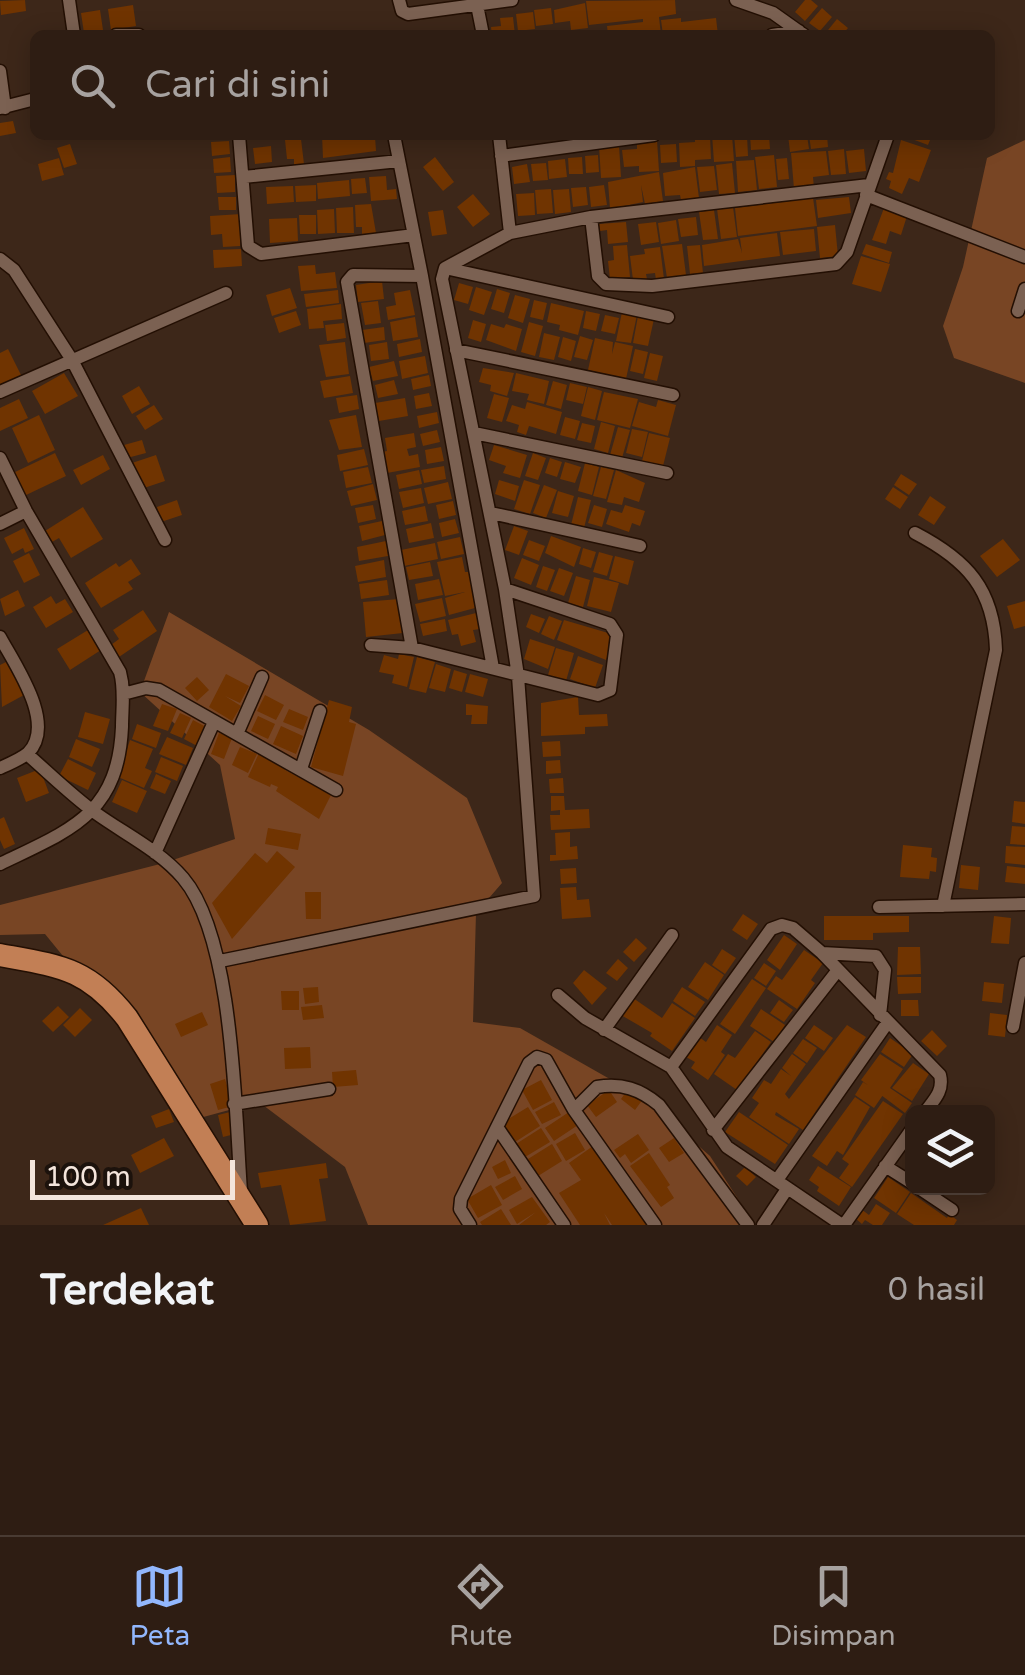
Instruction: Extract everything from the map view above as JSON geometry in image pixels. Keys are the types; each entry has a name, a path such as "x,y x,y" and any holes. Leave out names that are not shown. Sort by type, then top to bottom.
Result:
{"highway":[{"path":"0,955 78,973 106,992 257,1225"}],"street":[{"path":"68,0 73,30"},
{"path":"399,0 402,11 408,14 512,0"},
{"path":"736,0 773,13 798,30"},
{"path":"477,4 482,30"},
{"path":"0,70 2,108 30,100"},
{"path":"239,140 248,246 257,254 414,235"},
{"path":"220,961 534,896 504,671 395,140"},
{"path":"499,140 510,233"},
{"path":"501,156 618,140"},
{"path":"591,217 599,281 606,284 652,286 836,264 847,252 886,140"},
{"path":"243,177 399,161"},
{"path":"504,671 505,589 442,276 445,268 510,233 591,217 868,190 1025,258"},
{"path":"0,259 14,270 72,360 165,540"},
{"path":"445,268 668,317"},
{"path":"412,648 347,282 353,275 422,276"},
{"path":"1018,310 1025,289"},
{"path":"0,392 226,293"},
{"path":"456,350 673,395"},
{"path":"474,433 667,474"},
{"path":"0,458 26,511 120,672 123,694 121,750 111,783 92,811 69,830 0,864"},
{"path":"0,524 26,511"},
{"path":"491,513 640,546"},
{"path":"916,533 963,562 977,581 996,630 996,650 942,906"},
{"path":"371,645 412,648 598,696 607,694 613,686 617,635 610,624 505,589"},
{"path":"0,637 36,708 37,733 27,754 0,768"},
{"path":"237,734 262,677"},
{"path":"123,694 152,688 336,790"},
{"path":"301,769 320,711"},
{"path":"155,853 214,722"},
{"path":"27,754 92,811 155,853 182,876 194,894 220,961 242,1204"},
{"path":"879,907 1025,904"},
{"path":"670,1068 771,929 782,925 793,928 822,953 940,1074 939,1094 930,1105"},
{"path":"604,1030 672,935"},
{"path":"763,1225 884,1018 885,970 876,956 822,953"},
{"path":"1013,1027 1025,963"},
{"path":"713,1130 838,970"},
{"path":"558,995 604,1030 670,1068 726,1148 779,1195 843,1225 905,1139"},
{"path":"470,1225 460,1202 529,1063 537,1058 546,1060 574,1110 655,1225"},
{"path":"574,1110 597,1087 617,1085 644,1092 659,1105 748,1225"},
{"path":"234,1104 329,1089"},
{"path":"498,1127 564,1225"},
{"path":"885,1166 905,1179"},
{"path":"930,1195 952,1210"}],"shaded area":[{"path":"1025,140 1025,383 954,358 943,326 963,267 987,158"},
{"path":"169,612 369,730 467,798 502,883 476,913 473,1022 520,1028 645,1099 710,1156 755,1225 368,1225 345,1167 259,1102 196,1119 45,934 0,935 0,905 164,863 235,839 220,765 140,692"}],"building":[{"path":"25,0 26,11 1,15 0,1"},
{"path":"675,0 676,14 659,17 660,30 607,30 607,26 643,19 589,25 586,1"},
{"path":"805,0 818,6 805,21 795,12"},
{"path":"585,3 588,28 571,30 570,21 555,23 554,10"},
{"path":"133,5 136,26 111,30 108,9"},
{"path":"551,8 553,24 536,26 534,10"},
{"path":"822,8 832,17 821,30 809,23"},
{"path":"100,10 103,30 84,30 81,13"},
{"path":"533,12 535,29 518,30 516,14"},
{"path":"513,17 514,30 491,30 501,26 500,18"},
{"path":"716,18 717,30 662,30 661,20"},
{"path":"837,19 848,28 846,30 828,30"},
{"path":"13,121 16,133 0,136 0,123"},
{"path":"285,140 301,140 304,164 294,165 294,159 287,159"},
{"path":"322,140 375,140 376,151 323,158"},
{"path":"657,140 659,171 639,172 639,166 624,167 622,150 637,149 637,142"},
{"path":"710,140 711,159 695,160 695,166 680,167 679,143"},
{"path":"712,140 732,140 734,161 714,162"},
{"path":"734,140 747,140 748,156 736,157"},
{"path":"750,140 769,140 770,149 751,150"},
{"path":"789,140 808,140 809,149 790,152"},
{"path":"810,140 827,140 828,147 811,149"},
{"path":"901,140 931,150 919,182 909,178 902,194 889,188 891,181 886,179 889,172 893,173"},
{"path":"229,141 230,154 212,156 211,142"},
{"path":"70,144 77,164 64,168 57,148"},
{"path":"676,144 677,162 661,163 660,145"},
{"path":"619,145 621,177 601,178 599,146"},
{"path":"271,146 272,162 255,164 253,148"},
{"path":"844,149 846,174 831,175 828,151"},
{"path":"864,149 866,171 849,173 846,151"},
{"path":"826,151 829,175 813,177 814,188 794,189 791,153"},
{"path":"598,155 599,172 586,173 585,156"},
{"path":"774,155 777,187 759,189 755,157"},
{"path":"230,157 231,172 214,173 213,159"},
{"path":"435,157 454,182 443,191 423,167"},
{"path":"582,157 583,174 569,174 568,158"},
{"path":"59,158 64,175 42,181 38,164"},
{"path":"787,158 789,179 778,180 776,159"},
{"path":"565,159 567,177 549,179 548,161"},
{"path":"754,160 757,190 738,192 736,161"},
{"path":"546,163 548,180 533,181 531,164"},
{"path":"732,163 735,193 719,194 716,165"},
{"path":"527,164 530,182 514,184 512,167"},
{"path":"714,166 717,190 700,192 697,167"},
{"path":"695,167 699,198 681,200 680,195 665,196 663,173"},
{"path":"659,172 663,201 645,204 641,185 643,202 610,209 608,182"},
{"path":"235,175 235,192 217,193 216,176"},
{"path":"386,176 387,190 396,189 397,199 371,201 369,177"},
{"path":"365,178 367,193 352,194 351,179"},
{"path":"349,180 350,196 318,199 317,183"},
{"path":"316,185 316,201 296,202 295,186"},
{"path":"604,185 607,205 591,207 589,187"},
{"path":"293,186 294,202 267,204 266,187"},
{"path":"586,187 588,205 573,207 571,188"},
{"path":"551,189 553,213 537,214 535,190"},
{"path":"569,189 571,212 555,214 553,190"},
{"path":"534,193 535,215 518,216 516,194"},
{"path":"473,194 490,214 473,227 457,207"},
{"path":"218,197 236,197 236,210 219,210"},
{"path":"849,197 851,213 818,218 816,200"},
{"path":"813,198 817,226 738,236 735,208"},
{"path":"371,204 376,233 362,234 362,227 356,227 355,205"},
{"path":"353,207 354,233 337,233 336,208"},
{"path":"733,207 737,237 721,239 717,209"},
{"path":"884,208 907,216 901,235 890,231 886,244 872,240"},
{"path":"334,209 335,233 318,234 317,210"},
{"path":"443,210 447,234 432,236 428,212"},
{"path":"714,210 718,239 703,240 699,212"},
{"path":"241,214 240,246 223,247 222,234 211,235 210,216"},
{"path":"299,215 316,215 316,234 300,234"},
{"path":"696,217 698,235 681,237 678,219"},
{"path":"297,218 298,241 270,243 269,219"},
{"path":"676,220 679,241 661,244 658,223"},
{"path":"626,222 628,242 608,244 607,230 600,231 599,224"},
{"path":"656,222 659,242 641,245 638,224"},
{"path":"835,225 838,256 820,258 817,227"},
{"path":"814,229 816,251 783,255 780,232"},
{"path":"777,233 780,256 704,266 702,245 738,239 742,253 740,238"},
{"path":"682,244 686,275 667,278 662,246"},
{"path":"866,244 892,252 889,263 862,254"},
{"path":"627,245 630,277 610,279 608,261 614,260 613,246"},
{"path":"700,245 703,273 690,274 687,246"},
{"path":"660,247 664,279 656,280 655,273 646,274 647,279 633,280 630,256"},
{"path":"241,249 242,266 214,268 213,250"},
{"path":"861,256 890,264 881,292 852,284"},
{"path":"315,265 316,274 335,272 337,288 301,291 298,266"},
{"path":"382,281 384,299 358,302 356,285"},
{"path":"459,283 473,287 468,304 454,300"},
{"path":"476,287 492,292 484,315 469,310"},
{"path":"290,288 297,308 272,316 266,295"},
{"path":"497,289 510,293 504,313 491,309"},
{"path":"338,290 339,303 306,307 304,294"},
{"path":"410,290 415,315 388,320 386,307 396,305 394,293"},
{"path":"515,295 530,299 523,323 508,318"},
{"path":"534,300 547,303 543,320 530,317"},
{"path":"378,301 381,323 365,325 361,303"},
{"path":"551,303 584,311 578,335 547,322"},
{"path":"341,304 342,319 323,321 324,328 309,329 307,309"},
{"path":"296,311 301,325 279,333 274,318"},
{"path":"586,311 600,314 596,331 583,328"},
{"path":"622,312 637,315 631,343 616,341"},
{"path":"605,315 619,318 615,334 601,331"},
{"path":"638,316 654,319 648,346 633,343"},
{"path":"415,317 418,337 393,341 390,322"},
{"path":"473,320 486,324 481,342 468,338"},
{"path":"529,322 543,326 535,356 521,352"},
{"path":"344,323 346,338 327,341 325,325"},
{"path":"491,324 522,329 516,351 486,340"},
{"path":"384,327 385,340 364,343 362,330"},
{"path":"544,333 560,337 554,360 539,357"},
{"path":"580,336 593,340 587,360 574,357"},
{"path":"563,337 576,341 571,361 558,357"},
{"path":"595,338 613,342 612,354 615,342 633,346 626,379 588,370"},
{"path":"420,339 422,352 399,357 397,344"},
{"path":"345,342 349,374 326,377 319,345"},
{"path":"387,342 389,359 371,361 369,345"},
{"path":"8,349 23,379 0,390 0,353"},
{"path":"635,349 648,352 643,374 630,371"},
{"path":"650,353 663,356 657,381 644,378"},
{"path":"425,356 428,373 402,379 399,361"},
{"path":"394,361 398,376 373,381 369,367"},
{"path":"483,368 514,373 507,396 490,391 491,385 479,382"},
{"path":"64,373 78,396 45,414 32,391"},
{"path":"516,373 549,381 544,404 527,400 529,394 512,391"},
{"path":"429,375 431,386 413,390 411,379"},
{"path":"350,376 353,393 324,398 320,381"},
{"path":"394,380 398,394 378,398 375,385"},
{"path":"553,381 567,385 561,409 546,405"},
{"path":"570,383 587,387 583,404 566,400"},
{"path":"139,386 150,404 132,414 122,396"},
{"path":"588,387 602,391 595,420 581,416"},
{"path":"604,392 638,399 630,428 597,420"},
{"path":"429,393 432,406 416,409 414,396"},
{"path":"494,394 509,398 502,422 487,418"},
{"path":"357,395 359,409 339,413 336,398"},
{"path":"405,398 408,416 379,421 375,403"},
{"path":"19,399 28,418 0,431 0,408"},
{"path":"658,400 676,405 668,436 632,426 639,402 656,407"},
{"path":"527,402 562,412 556,434 529,426 526,435 517,432 519,425 506,421 512,405 525,409"},
{"path":"154,405 163,419 145,430 136,416"},
{"path":"437,412 439,423 419,428 417,416"},
{"path":"39,415 55,450 28,463 12,428"},
{"path":"356,415 362,447 339,450 329,420"},
{"path":"565,417 580,421 575,439 560,435"},
{"path":"601,422 615,426 608,453 594,449"},
{"path":"582,423 595,426 591,443 577,440"},
{"path":"618,427 630,430 622,458 610,455"},
{"path":"632,429 648,432 642,457 626,453"},
{"path":"437,430 440,442 423,446 420,434"},
{"path":"414,433 416,447 407,449 409,456 418,454 420,467 387,473 382,452 387,451 385,438"},
{"path":"649,433 670,438 663,466 642,461"},
{"path":"142,440 146,453 127,458 124,445"},
{"path":"494,445 527,455 520,478 503,473 506,466 489,460"},
{"path":"441,447 444,461 427,464 425,450"},
{"path":"364,449 368,465 340,471 337,455"},
{"path":"55,453 66,476 24,496 13,473"},
{"path":"533,453 546,458 538,480 525,476"},
{"path":"103,455 110,469 81,485 73,470"},
{"path":"156,455 165,481 141,489 132,463"},
{"path":"550,458 562,462 557,477 545,473"},
{"path":"565,462 581,467 575,483 560,479"},
{"path":"585,463 599,467 592,495 578,491"},
{"path":"444,466 446,479 424,483 421,470"},
{"path":"368,467 372,483 346,488 343,472"},
{"path":"601,467 614,470 606,499 593,496"},
{"path":"419,470 422,484 399,489 396,475"},
{"path":"616,470 645,483 639,502 624,497 622,505 607,502"},
{"path":"901,474 917,484 909,495 894,485"},
{"path":"499,480 519,486 515,501 495,494"},
{"path":"524,480 540,485 530,514 514,509"},
{"path":"448,482 452,499 428,504 424,488"},
{"path":"373,484 377,500 351,506 347,491"},
{"path":"544,485 557,490 546,518 533,513"},
{"path":"893,487 908,497 900,509 885,499"},
{"path":"421,488 424,503 403,508 399,492"},
{"path":"558,491 574,496 568,517 552,513"},
{"path":"930,496 946,507 934,525 918,515"},
{"path":"578,497 591,500 584,528 571,525"},
{"path":"177,500 182,515 161,522 157,507"},
{"path":"453,501 456,515 439,519 436,505"},
{"path":"373,505 376,519 358,523 355,508"},
{"path":"594,505 607,509 602,527 588,523"},
{"path":"625,505 645,511 640,526 632,523 629,532 606,524 611,510 622,513"},
{"path":"425,506 428,521 405,525 402,511"},
{"path":"83,507 103,539 71,558 59,538 52,542 45,531"},
{"path":"455,519 459,533 442,537 439,523"},
{"path":"382,521 385,535 362,541 359,526"},
{"path":"431,523 434,538 409,543 406,529"},
{"path":"514,526 528,531 519,555 505,550"},
{"path":"24,528 34,549 25,553 23,548 12,554 4,538"},
{"path":"551,536 581,547 574,567 545,553"},
{"path":"460,537 464,554 441,559 437,542"},
{"path":"1003,539 1020,560 997,577 980,556"},
{"path":"529,540 545,546 539,561 523,555"},
{"path":"386,541 388,556 359,561 357,547"},
{"path":"435,543 438,559 404,566 401,550"},
{"path":"583,548 596,552 591,568 579,564"},
{"path":"599,552 613,556 607,576 593,572"},
{"path":"29,553 40,575 24,583 13,561"},
{"path":"615,556 634,561 628,585 609,579"},
{"path":"462,557 465,572 469,572 475,608 449,615 445,598 465,592 445,596 437,562"},
{"path":"522,558 539,565 531,585 514,578"},
{"path":"131,559 141,574 128,582 133,589 101,608 85,583 116,563 119,567"},
{"path":"384,560 386,577 358,582 355,566"},
{"path":"430,562 433,576 409,580 406,567"},
{"path":"543,566 555,570 547,591 536,587"},
{"path":"559,568 573,573 564,596 550,591"},
{"path":"576,576 590,580 583,607 568,603"},
{"path":"594,577 619,583 611,612 587,606"},
{"path":"439,579 443,595 418,600 415,584"},
{"path":"387,580 389,595 361,599 359,584"},
{"path":"18,590 25,606 5,616 0,599"},
{"path":"51,596 56,604 65,599 73,612 46,628 33,607"},
{"path":"442,598 446,616 420,622 415,604"},
{"path":"399,599 403,633 366,637 363,602"},
{"path":"1025,601 1025,626 1014,629 1007,606"},
{"path":"143,610 157,631 119,657 111,645 119,639 113,630"},
{"path":"476,613 480,629 473,630 476,642 461,646 458,634 452,635 448,620"},
{"path":"531,614 545,619 539,633 526,627"},
{"path":"549,616 562,621 554,640 541,634"},
{"path":"445,619 447,631 423,636 420,624"},
{"path":"564,620 615,635 606,660 557,640"},
{"path":"88,630 101,650 70,670 57,649"},
{"path":"530,639 555,647 548,669 524,659"},
{"path":"556,648 574,653 566,681 548,675"},
{"path":"399,654 414,657 407,687 392,683 394,675 379,672 384,655 398,659"},
{"path":"578,656 603,665 595,688 570,679"},
{"path":"417,657 435,662 426,693 409,689"},
{"path":"6,662 24,695 2,707 0,665"},
{"path":"436,664 451,669 445,692 429,688"},
{"path":"454,670 467,674 462,692 449,688"},
{"path":"226,674 249,686 240,703 225,696 241,706 232,721 209,707"},
{"path":"470,674 488,679 483,697 465,692"},
{"path":"197,677 209,690 197,701 185,688"},
{"path":"265,695 284,705 276,720 257,711"},
{"path":"578,697 579,715 607,714 608,726 585,727 585,734 541,736 541,703"},
{"path":"329,700 352,707 349,722 356,724 343,776 311,767"},
{"path":"162,704 177,709 168,731 153,726"},
{"path":"466,704 488,706 487,724 471,724 472,715 466,715"},
{"path":"289,709 308,717 303,730 283,722"},
{"path":"85,712 110,719 103,744 78,737"},
{"path":"180,713 191,718 182,738 170,733"},
{"path":"258,716 275,724 268,739 251,731"},
{"path":"193,720 208,728 199,747 184,739"},
{"path":"137,724 161,733 156,748 132,739"},
{"path":"281,726 303,736 296,754 273,744"},
{"path":"219,733 232,738 224,759 211,754"},
{"path":"167,737 193,748 186,765 159,754"},
{"path":"76,739 100,749 92,767 69,757"},
{"path":"130,740 153,749 145,768 152,771 144,788 118,777"},
{"path":"560,741 561,756 543,757 542,742"},
{"path":"240,747 257,754 248,773 232,765"},
{"path":"259,753 331,795 319,819 276,791 278,787 248,777"},
{"path":"161,757 183,766 177,781 155,772"},
{"path":"68,759 96,773 88,790 59,776"},
{"path":"560,760 561,773 546,774 546,761"},
{"path":"40,769 49,793 26,802 17,778"},
{"path":"156,774 171,781 165,794 150,788"},
{"path":"563,778 564,793 550,793 549,779"},
{"path":"122,780 147,791 137,813 112,802"},
{"path":"551,796 564,796 565,810 589,809 590,828 551,830 550,815 560,815 560,810 551,811"},
{"path":"1014,801 1025,802 1025,824 1012,822"},
{"path":"4,817 15,844 4,849 0,819"},
{"path":"1012,826 1025,827 1025,845 1010,844"},
{"path":"268,828 301,834 298,850 265,844"},
{"path":"570,832 570,847 577,846 578,859 550,861 550,855 556,855 555,833"},
{"path":"903,845 932,848 931,857 937,858 936,872 930,871 929,879 900,877"},
{"path":"1006,846 1025,847 1025,865 1005,863"},
{"path":"277,851 295,867 232,939 212,903 255,853 267,863"},
{"path":"961,865 980,867 978,890 959,888"},
{"path":"1007,866 1025,868 1025,884 1005,882"},
{"path":"576,868 577,883 561,884 560,869"},
{"path":"576,887 577,900 589,899 591,917 562,919 560,888"},
{"path":"305,892 321,892 321,919 306,919"},
{"path":"743,914 758,924 747,940 732,930"},
{"path":"824,916 909,916 909,932 873,933 873,940 824,940"},
{"path":"994,916 1011,918 1009,944 991,943"},
{"path":"784,935 797,944 780,970 767,960"},
{"path":"636,938 647,948 634,962 623,952"},
{"path":"898,947 920,947 921,974 897,975"},
{"path":"722,949 736,958 725,974 712,965"},
{"path":"804,950 823,963 797,1009 767,989 776,976 782,980"},
{"path":"618,959 628,968 617,981 606,973"},
{"path":"705,962 724,975 708,1000 688,987"},
{"path":"764,963 776,971 766,986 754,978"},
{"path":"584,970 607,988 592,1005 573,983"},
{"path":"897,977 921,977 921,993 898,994"},
{"path":"752,979 766,988 735,1034 720,1024"},
{"path":"984,982 1004,984 1002,1003 982,1001"},
{"path":"318,987 319,1002 305,1004 303,988"},
{"path":"682,987 705,1002 695,1016 673,1001"},
{"path":"281,991 299,991 299,1010 282,1010"},
{"path":"633,998 662,1018 672,1003 695,1018 672,1051 650,1036 652,1033 621,1015"},
{"path":"779,1000 793,1010 784,1022 770,1013"},
{"path":"901,1000 918,1000 919,1016 901,1016"},
{"path":"322,1005 324,1018 303,1020 301,1007"},
{"path":"58,1006 69,1017 53,1032 42,1021"},
{"path":"80,1008 92,1020 75,1037 63,1025"},
{"path":"761,1009 785,1025 774,1042 750,1026"},
{"path":"202,1012 208,1025 181,1037 175,1024"},
{"path":"990,1013 1007,1015 1005,1037 988,1035"},
{"path":"717,1025 732,1035 721,1052 725,1055 708,1080 691,1068 695,1062 686,1057 699,1037 706,1042"},
{"path":"814,1025 833,1038 824,1051 805,1038"},
{"path":"847,1025 866,1037 803,1130 776,1112 775,1115 799,1129 789,1144 749,1117 759,1103 752,1098 764,1080 771,1084 781,1069 791,1076 782,1068 792,1054 806,1064 785,1094 789,1099"},
{"path":"932,1030 947,1046 937,1056 921,1041"},
{"path":"755,1031 771,1042 737,1090 714,1074 728,1054 735,1058"},
{"path":"890,1038 913,1054 904,1067 881,1052"},
{"path":"803,1039 817,1048 807,1063 793,1053"},
{"path":"310,1047 311,1068 285,1069 284,1048"},
{"path":"880,1054 903,1069 890,1088 912,1103 905,1105 905,1113 861,1080"},
{"path":"913,1063 929,1074 912,1101 892,1088"},
{"path":"356,1070 358,1085 333,1087 332,1072"},
{"path":"225,1079 233,1106 218,1110 210,1084"},
{"path":"541,1080 552,1100 533,1110 522,1090"},
{"path":"863,1082 883,1095 874,1108 855,1095"},
{"path":"629,1088 643,1099 635,1110 621,1099"},
{"path":"609,1090 617,1102 596,1117 587,1105"},
{"path":"855,1097 870,1107 843,1155 837,1151 827,1166 812,1156"},
{"path":"883,1101 903,1114 852,1187 839,1178 849,1164 842,1159"},
{"path":"554,1102 561,1115 542,1124 535,1112"},
{"path":"528,1107 540,1126 515,1142 502,1123"},
{"path":"169,1109 174,1122 156,1128 151,1116"},
{"path":"230,1112 235,1134 223,1137 218,1115"},
{"path":"569,1112 578,1125 554,1141 545,1128"},
{"path":"739,1112 788,1145 775,1164 725,1132"},
{"path":"541,1128 550,1142 525,1157 516,1144"},
{"path":"575,1133 585,1150 566,1161 556,1144"},
{"path":"638,1134 649,1150 631,1163 625,1154 620,1158 614,1150"},
{"path":"164,1138 174,1156 140,1173 131,1155"},
{"path":"674,1138 684,1153 669,1162 659,1148"},
{"path":"552,1144 562,1161 538,1176 528,1159"},
{"path":"593,1146 648,1225 612,1225 604,1213 610,1225 580,1225 559,1193 581,1180 569,1163"},
{"path":"649,1153 674,1198 661,1207 630,1166"},
{"path":"505,1160 511,1173 498,1179 492,1167"},
{"path":"326,1163 328,1178 319,1179 326,1221 290,1225 281,1185 261,1188 258,1173"},
{"path":"818,1166 851,1187 839,1206 817,1191 819,1187 809,1180"},
{"path":"745,1167 756,1177 747,1186 736,1176"},
{"path":"515,1176 522,1189 503,1200 495,1187"},
{"path":"888,1177 908,1195 896,1213 874,1198"},
{"path":"491,1185 502,1205 478,1218 467,1199"},
{"path":"910,1195 914,1195 947,1218 949,1214 957,1220 954,1225 914,1225 897,1214"},
{"path":"532,1197 550,1222 546,1225 519,1225 536,1212 517,1224 509,1210"},
{"path":"876,1204 890,1213 882,1225 865,1220 862,1224 855,1218 861,1209 869,1215"},
{"path":"141,1208 149,1225 103,1225"},
{"path":"501,1209 511,1225 482,1225 480,1222"}]}
